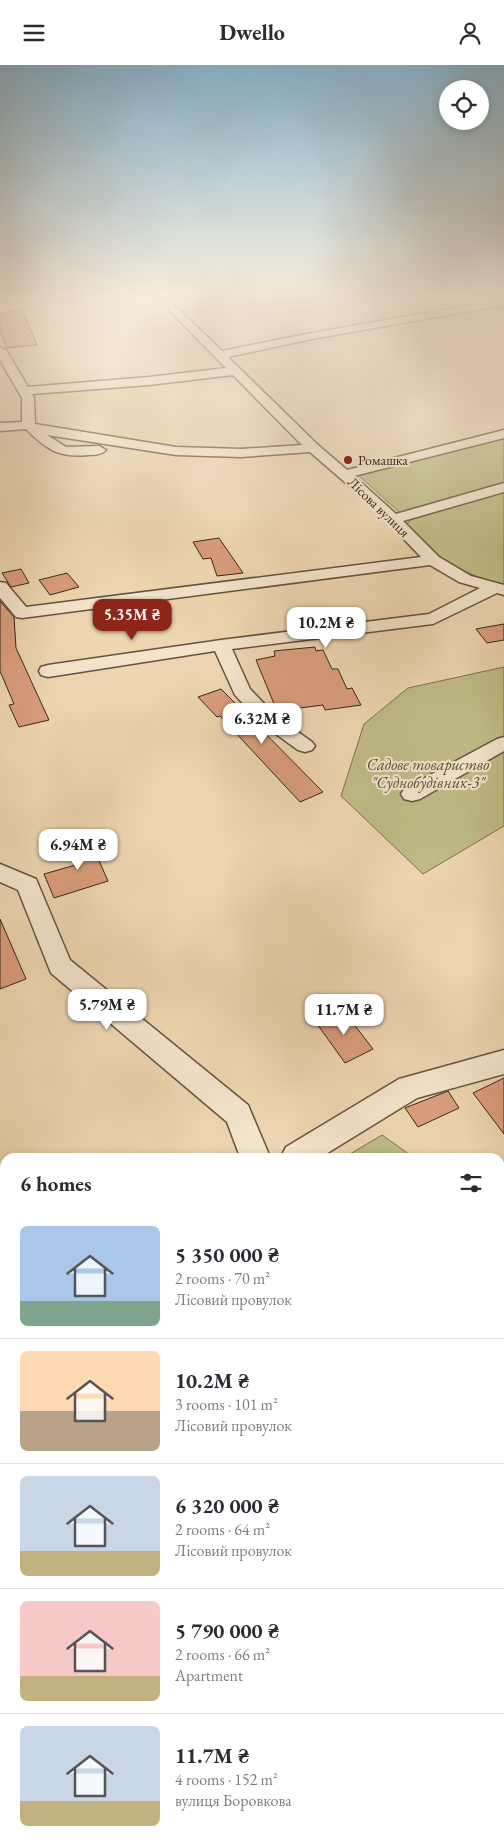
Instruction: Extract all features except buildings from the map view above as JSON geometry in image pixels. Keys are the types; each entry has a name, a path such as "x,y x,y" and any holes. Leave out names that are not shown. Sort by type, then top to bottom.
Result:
{"street":[{"path":"18,380 25,391 30,408 31,427"},
{"path":"25,391 156,380"},
{"name":"Лісова вулиця","path":"244,380 313,447 346,474 433,560 465,579 499,589"},
{"path":"0,427 31,427 52,446 64,452 142,447 222,454 313,447"},
{"path":"346,474 504,434"},
{"path":"393,519 504,487"},
{"path":"0,587 14,614 433,560"},
{"path":"48,671 221,645 433,619 499,589"},
{"path":"221,645 242,691 269,720 306,746"},
{"path":"412,794 504,743"},
{"path":"0,872 28,885 60,966 238,1114 253,1153"},
{"path":"303,1153 410,1088 504,1062"}],"green space":[{"path":"504,436 504,584 482,579 440,560 403,524 410,522 357,474"},
{"name":"Садове товариство \"Суднобудівник-3\"","path":"504,667 504,826 423,874 341,796 364,724 408,688"},
{"path":"382,1135 407,1153 352,1153"}],"place":[{"name":"Ромашка","path":"348,460"}]}
